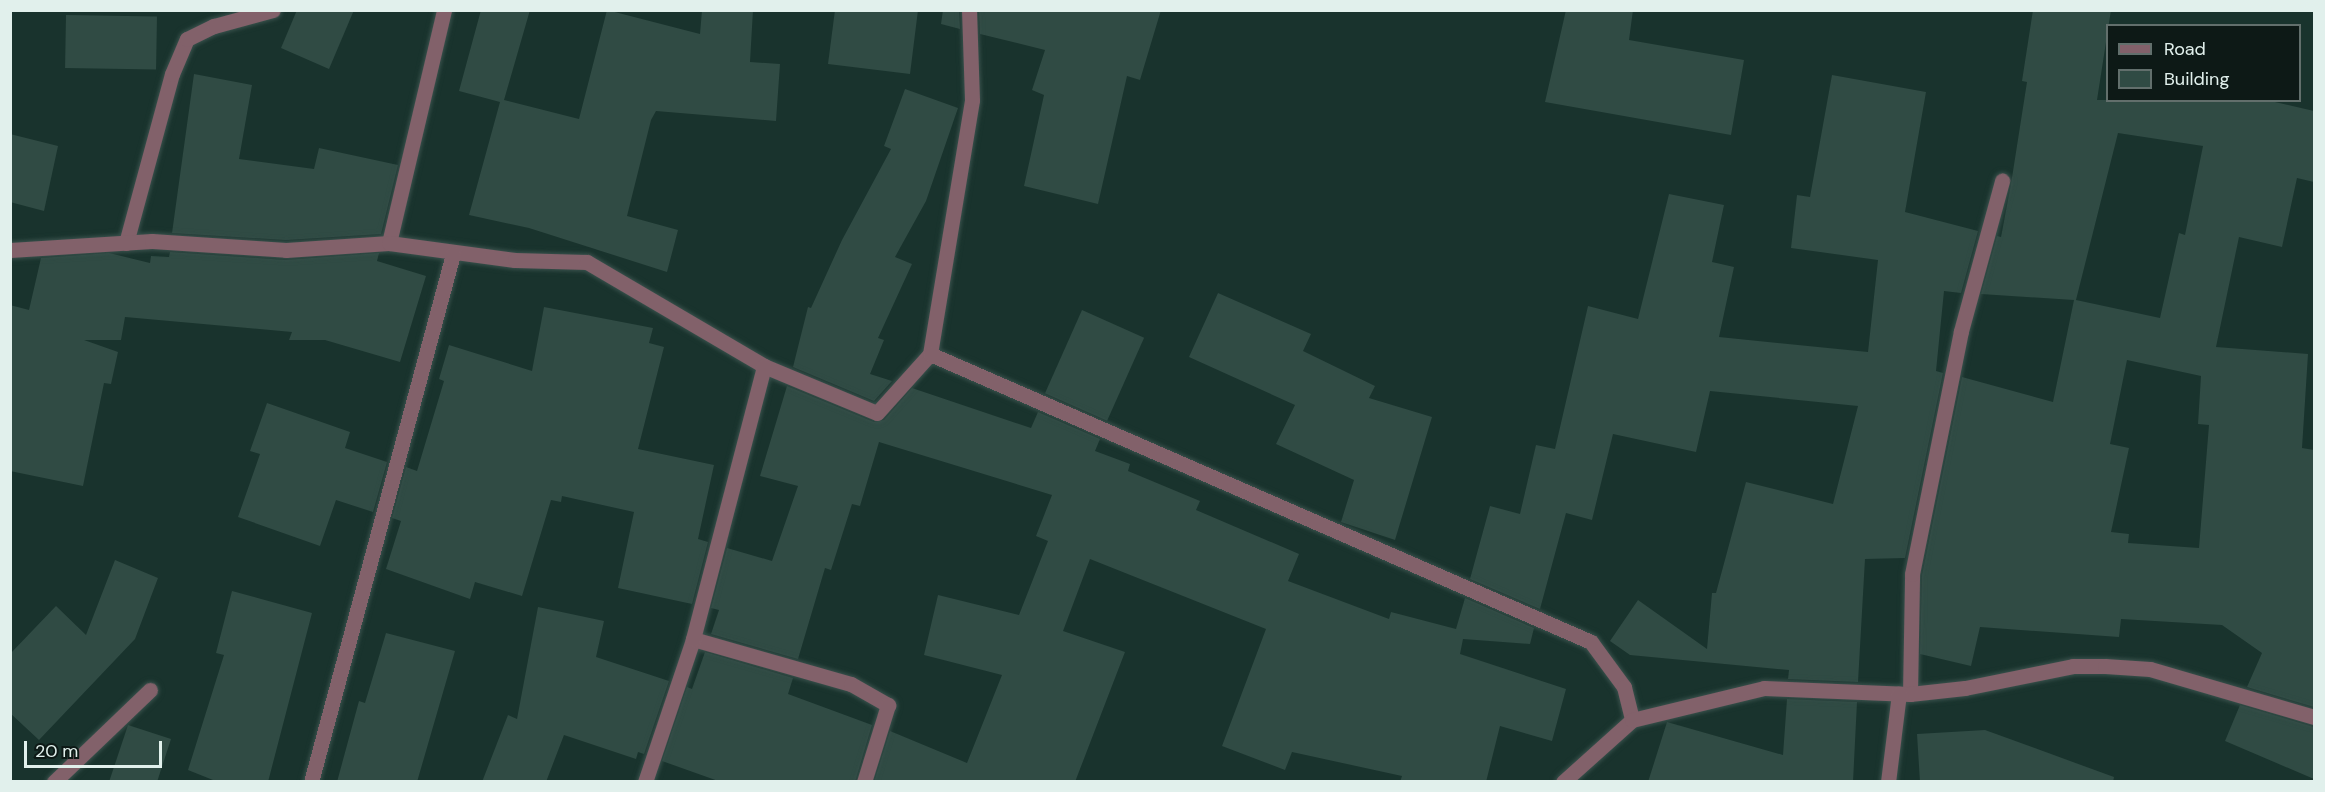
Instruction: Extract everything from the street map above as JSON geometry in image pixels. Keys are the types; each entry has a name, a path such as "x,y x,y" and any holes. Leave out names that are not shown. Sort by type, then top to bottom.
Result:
{"street":[{"path":"126,243 172,74 187,39 214,26 273,10"},
{"path":"389,243 444,10"},
{"path":"10,250 126,243 286,250 389,243 453,254 587,262 764,366 877,413 930,354 972,100 969,10"},
{"path":"1888,782 1904,694 1912,574 1961,330 2002,181"},
{"path":"311,782 453,254"},
{"path":"930,354 1591,642 1624,687 1632,720"},
{"path":"645,782 693,639 764,366"},
{"path":"693,639 851,684 888,705 864,782"},
{"path":"1563,782 1632,720 1764,688 1904,694 1965,688 2073,666 2150,669 2314,717"},
{"path":"54,782 150,690"}],"building":[{"path":"297,10 354,10 329,69 281,48"},
{"path":"481,10 530,10 504,100 579,119 607,10 700,34 702,10 753,10 750,62 780,64 776,121 656,111 651,120 627,216 678,230 667,272 529,228 469,215 500,102 459,91"},
{"path":"835,10 918,10 910,74 828,64"},
{"path":"943,10 959,10 960,29 941,24"},
{"path":"979,10 1161,10 1140,80 1127,76 1098,204 1024,186 1044,95 1032,90 1045,50 980,34"},
{"path":"1566,10 1633,10 1629,40 1744,60 1731,135 1545,102"},
{"path":"2033,10 2111,10 2109,24 2106,24 2106,42 2097,100 2106,100 2106,102 2275,102 2314,111 2314,182 2297,178 2282,247 2239,237 2216,347 2308,354 2302,448 2314,450 2314,707 2247,687 2262,653 2222,625 2121,619 2119,637 1980,627 1971,666 1920,654 1922,575 1962,377 2053,402 2074,300 1981,294 1997,236 2001,237 2027,82 2022,81","holes":["2118,133 2203,146 2185,235 2179,233 2160,318 2076,300","2127,360 2201,376 2198,424 2209,425 2199,548 2128,543 2129,534 2111,532 2129,448 2110,444"]},
{"path":"66,15 157,17 156,70 65,68"},
{"path":"194,74 252,85 239,159 314,169 319,148 398,165 381,234 286,240 172,233"},
{"path":"1832,75 1926,92 1905,212 1978,231 1961,293 1944,291 1936,371 1943,373 1905,558 1865,559 1858,682 1788,679 1789,670 1630,655 1610,641 1638,600 1707,649 1712,593 1716,593 1746,482 1833,504 1858,406 1710,391 1696,452 1613,434 1592,520 1566,513 1540,609 1470,579 1490,506 1520,514 1536,445 1555,449 1588,306 1638,319 1669,194 1724,205 1712,262 1734,267 1719,337 1868,352 1878,260 1791,248 1797,195 1810,197"},
{"path":"905,89 958,108 926,201 895,257 912,264 878,338 884,340 870,374 892,381 874,401 793,367 808,307 811,308 842,240 891,149 884,146"},
{"path":"10,134 58,146 44,211 10,202"},
{"path":"170,252 285,260 379,253 377,261 426,276 400,362 325,340 289,340 292,332 125,317 121,340 84,340 118,352 111,384 104,383 83,486 10,471 10,305 29,310 41,258 109,253 150,263 151,256 169,257"},
{"path":"1218,293 1311,334 1303,351 1375,386 1369,398 1432,417 1395,540 1341,522 1354,480 1276,444 1295,405 1189,357"},
{"path":"544,307 653,328 649,343 664,347 638,449 714,465 698,539 708,542 692,604 618,588 634,512 562,496 561,502 551,500 522,596 475,582 470,599 386,569 401,521 392,518 406,467 417,471 444,381 439,379 449,345 532,371"},
{"path":"1082,310 1144,338 1107,421 1045,393"},
{"path":"787,386 874,422 884,420 912,388 1031,428 1038,412 1100,439 1095,451 1130,464 1128,471 1200,501 1196,510 1299,554 1288,581 1389,619 1391,612 1456,629 1465,598 1534,628 1530,644 1463,639 1460,654 1566,689 1552,741 1500,726 1486,782 1400,782 1402,776 1292,752 1285,770 1222,746 1266,629 1090,559 1063,631 1125,652 1075,782 874,782 890,731 967,763 1002,675 924,655 938,595 1019,615 1048,541 1036,536 1052,495 879,442 860,506 852,504 831,570 825,568 798,659 711,634 719,610 711,608 727,548 772,561 798,486 760,476"},
{"path":"267,403 350,432 345,448 387,462 373,512 336,500 320,546 238,517 260,454 250,451"},
{"path":"115,560 158,578 135,639 39,740 10,713 10,654 56,606 86,635"},
{"path":"232,591 312,613 268,782 218,782 188,770 224,655 216,653"},
{"path":"538,607 604,621 596,657 669,681 644,754 638,752 636,759 564,735 546,782 482,782 508,715 517,719"},
{"path":"386,633 455,651 417,782 337,782 359,701 365,703"},
{"path":"705,652 793,678 788,694 872,725 855,782 721,782 662,761 687,687 692,689"},
{"path":"1787,699 1857,702 1853,782 1648,782 1667,722 1783,755"},
{"path":"2240,705 2314,727 2314,779 2225,741"},
{"path":"128,725 171,739 157,782 109,782"},
{"path":"1985,730 2114,777 2113,782 1920,782 1917,734"}]}
